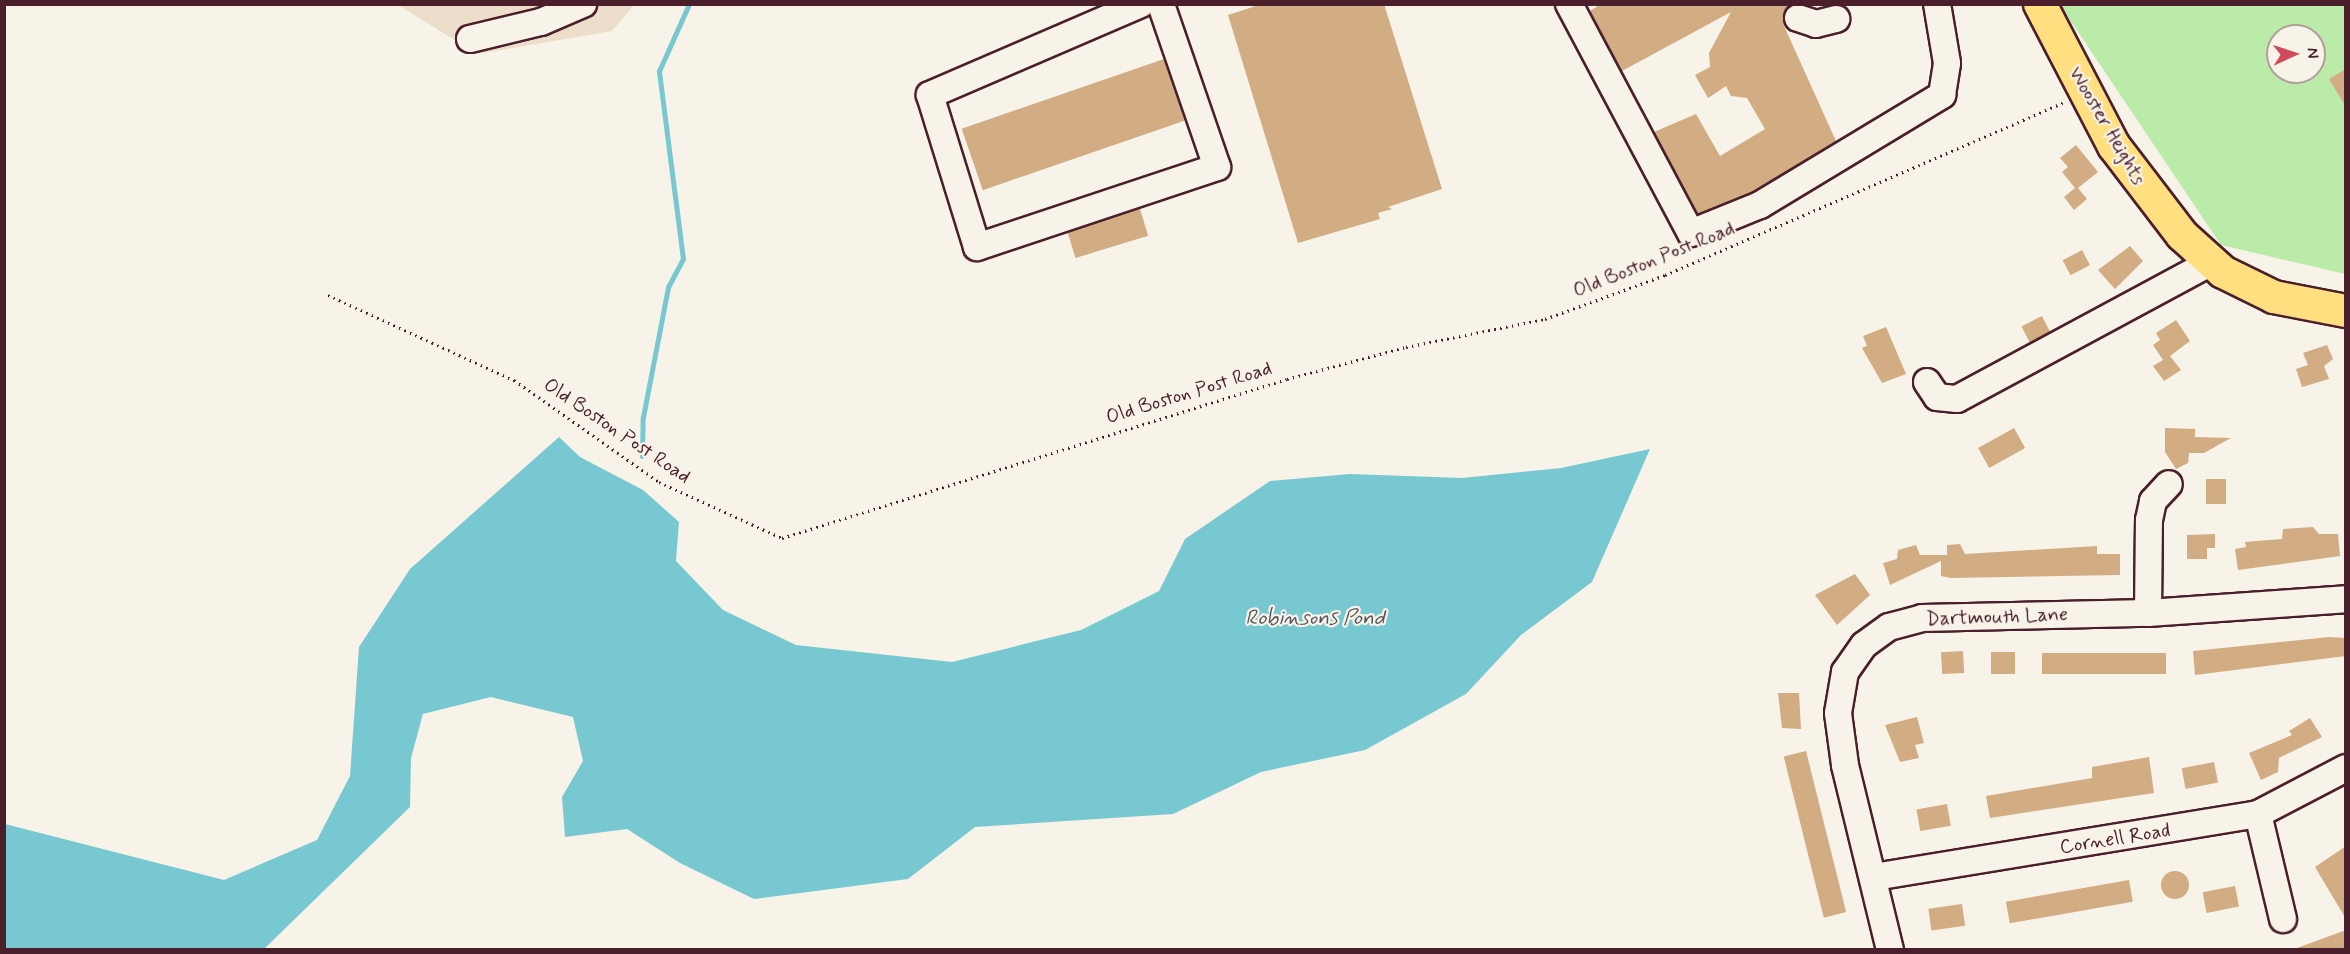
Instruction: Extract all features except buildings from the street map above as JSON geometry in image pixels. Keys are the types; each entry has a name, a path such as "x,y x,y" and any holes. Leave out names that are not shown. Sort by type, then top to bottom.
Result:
{"main road":[{"name":"Wooster Heights","path":"2040,4 2085,93 2150,200 2211,262 2274,297 2346,311"}],"street":[{"path":"470,39 541,22 583,4"},
{"path":"1141,4 930,94 977,247 1217,167 1161,4"},
{"path":"1569,4 1691,233 1760,205 1931,101 1947,87 1937,4"},
{"path":"1798,18 1816,24 1836,19"},
{"path":"1927,382 1937,397 1957,399 2211,262"},
{"path":"2148,613 2149,520 2153,501 2169,484"},
{"name":"Dartmouth Lane","path":"1890,950 1845,765 1838,713 1845,672 1864,645 1889,627 1922,618 2148,613 2346,599"},
{"name":"Cornell Road","path":"1874,877 2258,814 2346,768"},
{"path":"2258,814 2283,919"}],"path":[{"name":"Old Boston Post Road","path":"328,296 514,380 659,482 782,538 1287,379 1406,347 1545,319 1665,275 2085,93"}],"shaded area":[{"path":"398,5 634,5 612,31 477,54"}],"green space":[{"path":"2060,5 2345,5 2345,274 2221,245"}],"water":[{"name":"Robinsons Pond","path":"559,437 580,457 643,490 679,522 676,561 723,610 796,645 952,662 1081,630 1159,591 1185,539 1270,481 1350,474 1462,478 1561,468 1650,449 1592,582 1521,635 1466,694 1365,750 1261,772 1173,814 975,827 908,879 754,899 680,863 627,829 565,837 562,797 583,761 573,717 491,697 423,714 411,758 410,807 264,949 5,949 5,824 224,880 317,840 350,776 359,647 410,569"}],"waterway":[{"path":"642,456 643,417 668,287 683,259 659,71 689,4"}]}
